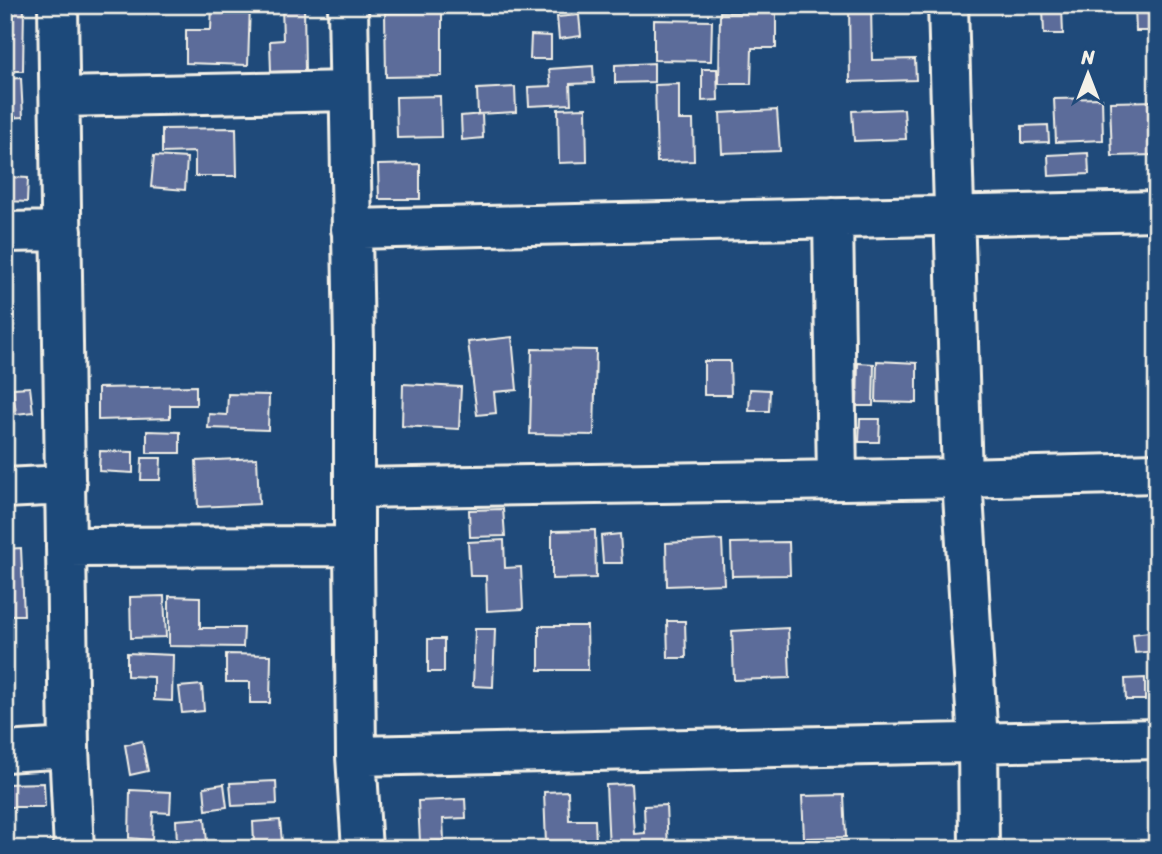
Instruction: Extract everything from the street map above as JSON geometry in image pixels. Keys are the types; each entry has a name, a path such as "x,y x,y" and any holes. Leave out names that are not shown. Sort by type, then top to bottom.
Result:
{"street":[{"path":"58,5 69,748 74,849"},
{"path":"348,5 354,346 356,756 362,849"},
{"path":"948,5 962,478 978,742 979,849"},
{"path":"60,97 349,91"},
{"path":"351,229 1157,211"},
{"path":"833,218 837,479"},
{"path":"5,232 62,231"},
{"path":"354,488 1157,473"},
{"path":"5,488 66,485"},
{"path":"66,547 354,546"},
{"path":"356,756 1157,739"},
{"path":"5,752 69,748"}],"building":[{"path":"5,5 24,5 23,71 5,71"},
{"path":"212,5 250,5 248,65 186,63 186,30 211,30"},
{"path":"282,5 304,5 305,71 271,72 270,41 283,40"},
{"path":"849,5 871,5 872,60 915,59 916,80 850,82"},
{"path":"1156,5 1157,31 1136,31 1135,6"},
{"path":"1043,8 1062,8 1063,34 1044,34"},
{"path":"442,12 442,76 386,77 385,13"},
{"path":"720,12 776,13 776,48 752,48 751,84 719,84"},
{"path":"579,15 581,36 559,39 557,17"},
{"path":"654,20 712,21 711,61 654,60"},
{"path":"531,35 551,36 551,59 530,59"},
{"path":"654,63 654,82 615,83 615,65"},
{"path":"593,66 594,83 570,84 571,104 529,106 528,87 551,86 549,69"},
{"path":"702,69 717,69 718,100 702,101"},
{"path":"21,78 23,117 5,118 5,79"},
{"path":"679,84 679,120 693,120 694,161 657,162 655,85"},
{"path":"515,87 516,112 478,114 477,89"},
{"path":"440,96 441,137 397,138 396,97"},
{"path":"1102,98 1103,140 1056,142 1054,99"},
{"path":"1157,101 1157,155 1112,156 1110,102"},
{"path":"586,108 587,162 559,163 558,109"},
{"path":"904,109 906,139 854,141 852,111"},
{"path":"777,110 780,151 722,153 720,113"},
{"path":"482,114 483,138 462,140 461,116"},
{"path":"1048,125 1049,142 1022,143 1022,126"},
{"path":"236,128 237,176 195,176 195,152 162,153 162,129"},
{"path":"1088,153 1089,174 1049,176 1048,155"},
{"path":"154,156 187,158 185,190 151,187"},
{"path":"420,164 420,199 379,199 378,165"},
{"path":"9,177 28,178 27,202 8,201"},
{"path":"512,337 517,390 494,392 496,413 477,415 468,342"},
{"path":"532,349 596,350 594,435 530,434"},
{"path":"704,361 730,361 731,395 704,395"},
{"path":"877,361 917,363 917,403 876,402"},
{"path":"858,363 874,364 873,406 857,406"},
{"path":"403,384 461,387 459,429 402,426"},
{"path":"196,386 196,405 170,405 170,418 98,420 98,388"},
{"path":"30,387 33,412 16,414 13,388"},
{"path":"750,389 770,390 769,411 749,411"},
{"path":"228,394 269,395 268,430 208,428 209,414 227,415"},
{"path":"860,419 880,419 879,442 859,442"},
{"path":"147,431 180,432 180,453 147,453"},
{"path":"100,451 133,452 133,473 99,471"},
{"path":"142,458 161,458 160,480 141,480"},
{"path":"257,458 259,504 198,507 196,461"},
{"path":"503,509 505,536 470,537 469,510"},
{"path":"595,530 596,578 552,579 552,531"},
{"path":"620,534 622,563 603,563 601,536"},
{"path":"504,540 505,568 521,567 523,609 487,611 486,576 470,576 468,542"},
{"path":"722,540 724,584 667,586 666,543"},
{"path":"789,542 790,575 732,576 731,543"},
{"path":"21,548 24,615 5,615 5,549"},
{"path":"164,596 166,637 131,638 130,597"},
{"path":"169,596 200,597 200,628 244,628 243,647 169,646"},
{"path":"667,621 685,621 686,658 668,658"},
{"path":"539,626 587,626 588,670 539,670"},
{"path":"788,628 790,678 734,680 732,631"},
{"path":"475,629 495,629 493,687 473,686"},
{"path":"1157,631 1157,651 1135,653 1133,634"},
{"path":"428,639 444,639 444,672 428,672"},
{"path":"127,653 173,655 172,701 154,700 154,677 127,676"},
{"path":"226,654 271,655 270,703 250,703 250,682 226,682"},
{"path":"1145,678 1145,700 1126,700 1125,679"},
{"path":"202,685 204,711 182,713 179,687"},
{"path":"142,741 148,771 130,775 125,745"},
{"path":"276,781 277,804 232,806 230,783"},
{"path":"44,783 45,807 5,807 5,784"},
{"path":"224,784 227,807 206,810 204,787"},
{"path":"631,784 634,834 645,833 644,806 666,805 668,849 609,849 606,785"},
{"path":"130,790 171,792 170,813 153,812 152,840 129,838"},
{"path":"568,791 569,820 595,820 596,843 546,844 544,792"},
{"path":"844,795 846,837 804,838 802,796"},
{"path":"465,799 466,818 443,819 444,841 420,842 418,801"},
{"path":"205,818 207,843 177,844 176,820"},
{"path":"280,820 282,842 254,843 253,822"},
{"path":"304,842 305,849 274,849 274,845"},
{"path":"1111,843 1130,844 1129,849 1111,849"}]}
